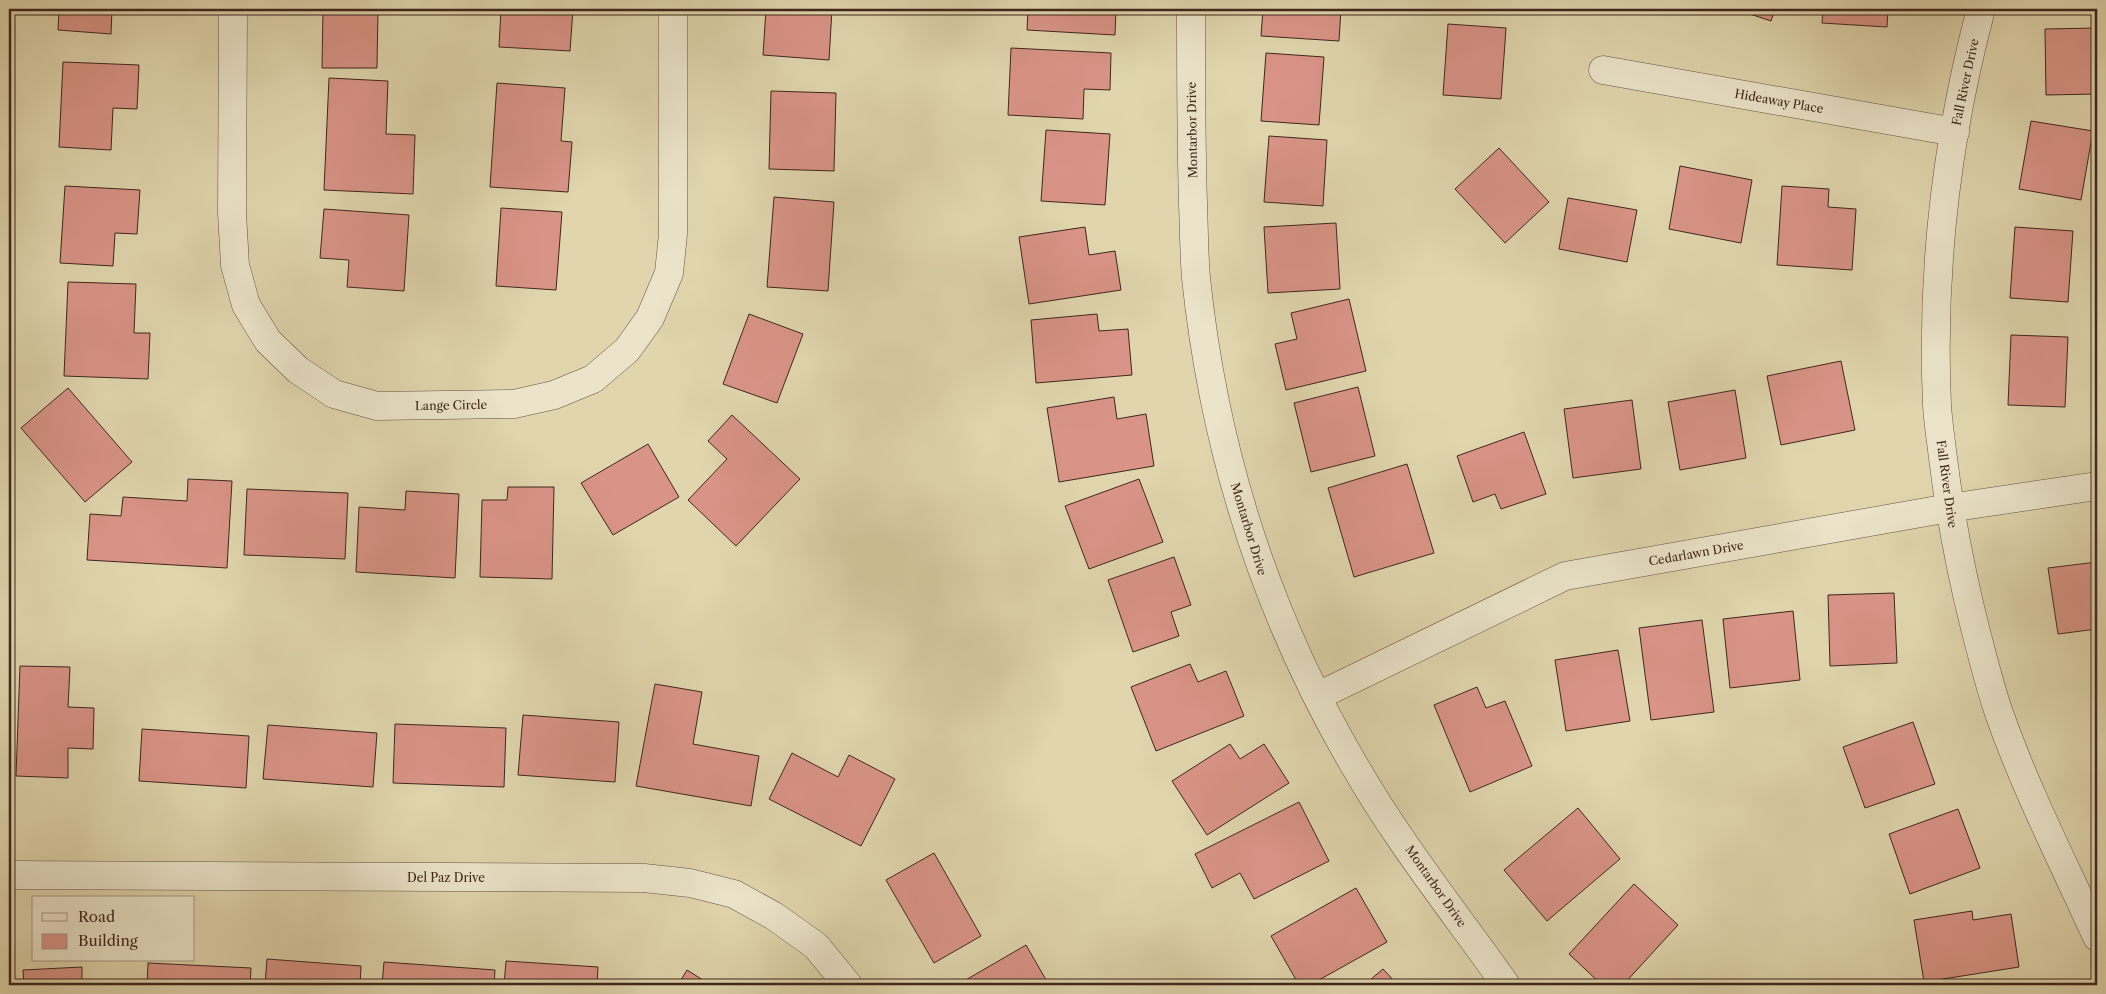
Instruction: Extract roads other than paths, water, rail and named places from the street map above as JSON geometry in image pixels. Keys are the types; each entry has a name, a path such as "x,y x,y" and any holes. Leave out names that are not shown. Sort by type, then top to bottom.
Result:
{"street":[{"name":"Lange Circle","path":"233,9 232,222 234,265 246,304 268,341 298,370 334,394 377,406 514,404 554,395 592,380 627,350 650,318 670,273 673,234 673,9"},
{"name":"Montarbor Drive","path":"1191,9 1191,153 1196,277 1216,406 1226,456 1263,575 1290,640 1352,763 1384,814 1506,985"},
{"name":"Fall River Drive","path":"1981,9 1968,56 1941,233 1936,322 1937,407 1950,508 1966,594 2000,716 2027,783 2097,937"},
{"name":"Hideaway Place","path":"1604,70 1955,132"},
{"name":"Cedarlawn Drive","path":"1318,696 1565,576 1950,508 2097,486"},
{"name":"Del Paz Drive","path":"9,875 644,878 690,883 734,894 774,916 816,946 848,985"}]}
